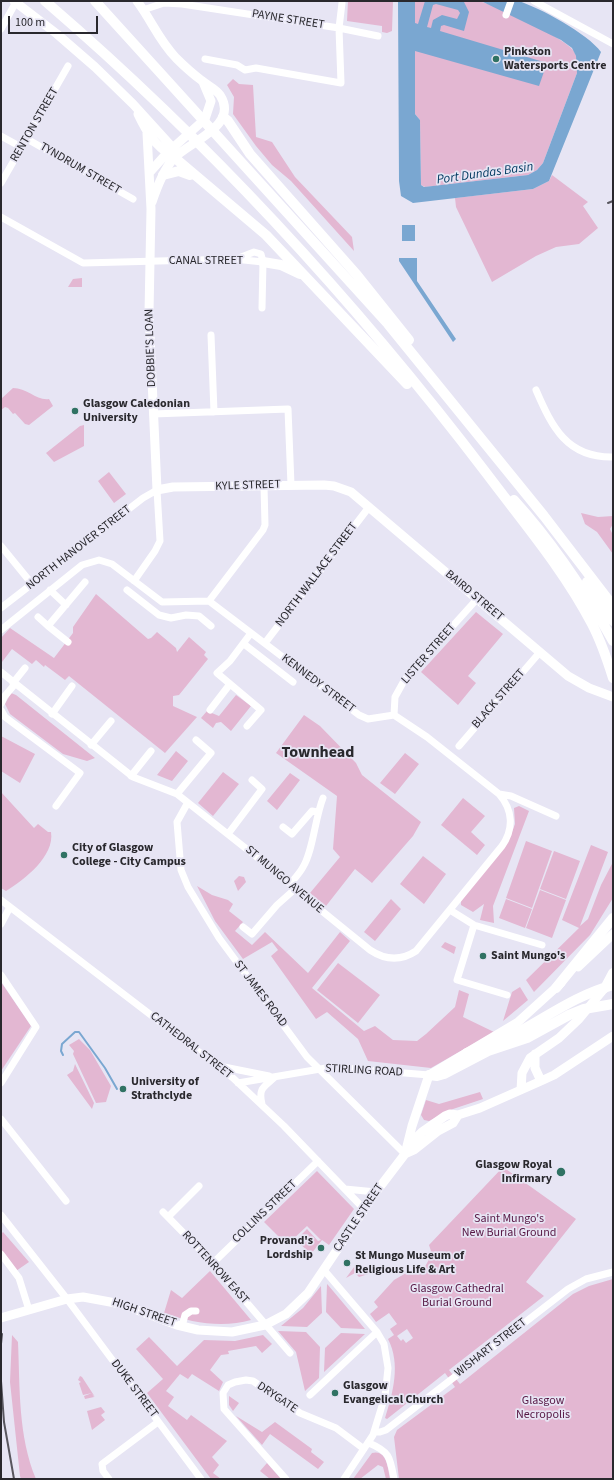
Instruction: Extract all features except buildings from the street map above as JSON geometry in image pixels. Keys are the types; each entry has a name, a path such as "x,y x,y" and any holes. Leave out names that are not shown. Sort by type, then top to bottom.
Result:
{"highway":[{"path":"45,1 209,154 332,283 462,442 574,592 596,632 613,678"},
{"path":"95,1 388,324 483,440 613,606"},
{"path":"225,119 262,169 319,231 396,322 465,418"},
{"path":"173,154 202,182 266,235 462,442 519,506 552,546 588,598 613,641"},
{"path":"163,174 179,170 202,182"},
{"path":"263,262 281,265 308,278"},
{"path":"483,440 613,620"},
{"path":"556,988 613,918"},
{"path":"467,1053 512,1036 564,1004 609,986 613,973"},
{"path":"429,1074 441,1075 482,1054 523,1040 569,1014 584,1009 613,1004"}],"main road":[{"path":"137,1 154,31 168,50 221,97 225,119"},
{"name":"DOBBIE'S LOAN","path":"15,2 77,52 133,104 173,154"},
{"path":"202,81 211,101 205,119"},
{"name":"DOBBIE'S LOAN","path":"133,104 147,133 150,172 151,206 149,313 157,490"},
{"path":"173,154 205,119 212,115 225,119"},
{"path":"150,172 173,154 215,128 225,119"},
{"name":"DOBBIE'S LOAN","path":"147,133 173,154"},
{"name":"DOBBIE'S LOAN","path":"151,206 163,174 173,154"},
{"name":"KYLE STREET","path":"157,490 173,488 324,484 339,487"},
{"name":"BAIRD STREET","path":"339,487 351,492 367,510 580,684 611,696"},
{"path":"406,1150 412,1126 429,1074 518,1022 613,934"},
{"path":"521,1090 524,1067 530,1058 559,1038 579,1019 609,986 613,977"},
{"name":"CASTLE STREET","path":"265,1325 277,1320 296,1306 308,1293 364,1209 406,1150 427,1129 450,1114 458,1115 480,1108 554,1075 613,1036"},
{"path":"535,1054 535,1068 541,1081"},
{"path":"416,1115 420,1125 427,1129 438,1131"},
{"name":"CASTLE STREET","path":"406,1150 414,1150 438,1131 453,1123 458,1115"},
{"name":"HIGH STREET","path":"1,1318 67,1299 82,1297 112,1301 182,1326 204,1331 226,1332 250,1330 265,1325"}],"street":[{"path":"506,15 511,1"},
{"path":"534,1 613,44"},
{"path":"1,29 15,2"},
{"name":"PAYNE STREET","path":"143,10 159,4 173,2 338,28 378,36"},
{"path":"205,59 237,64 245,70 256,68 341,83 338,28 342,3"},
{"name":"RENTON STREET","path":"1,183 68,66"},
{"path":"1,136 21,147"},
{"name":"TYNDRUM STREET","path":"27,139 133,199"},
{"name":"CANAL STREET","path":"1,217 83,263 234,259 258,252 261,254 263,262"},
{"path":"262,308 263,262"},
{"path":"211,335 214,412"},
{"path":"536,390 554,428 567,442 590,455 613,457"},
{"path":"153,414 288,409 291,485"},
{"path":"1,630 82,565 99,560 112,564 162,602 209,601 263,530 265,525 264,486"},
{"path":"134,581 156,551 160,541 157,490"},
{"name":"NORTH HANOVER STREET","path":"1,608 143,498 157,490"},
{"name":"NORTH WALLACE STREET","path":"264,643 367,510"},
{"path":"1,546 32,584"},
{"path":"48,626 84,582"},
{"path":"50,590 66,605"},
{"path":"126,590 158,615 171,618 186,615 199,616 211,626"},
{"name":"LISTER STREET","path":"394,715 396,697 405,679 477,599"},
{"name":"KENNEDY STREET","path":"209,601 364,718 374,719 394,715"},
{"path":"186,602 186,615"},
{"path":"38,617 68,642"},
{"path":"247,726 261,710 217,673 244,644 251,633"},
{"path":"244,644 293,682"},
{"name":"BLACK STREET","path":"459,746 540,652"},
{"path":"1,704 4,697 25,668"},
{"name":"ST MUNGO AVENUE","path":"1,672 14,684 131,776 144,783 161,787 177,794 187,804 228,834 370,950 388,958 407,957 416,951 502,846 508,835 511,822 510,813 505,801 499,794"},
{"path":"210,710 230,684"},
{"path":"52,714 72,686"},
{"path":"1,710 5,717 80,773 56,806"},
{"path":"394,715 427,737 499,794 511,796 556,816"},
{"path":"91,745 111,721"},
{"path":"177,794 211,754 196,740"},
{"path":"131,776 150,751"},
{"path":"228,834 262,789 252,780"},
{"path":"243,927 252,934 292,887 304,866 313,836 317,812 323,798"},
{"name":"ST JAMES ROAD","path":"187,804 177,822 181,870 184,878 226,949 300,1048 320,1069 406,1150"},
{"path":"283,826 292,834 312,811 317,812"},
{"name":"CATHEDRAL STREET","path":"1,900 238,1083 262,1104 364,1209"},
{"path":"1,924 10,907"},
{"path":"450,910 474,925 542,945"},
{"path":"474,925 458,980 507,994"},
{"path":"1,975 36,1027 1,1083"},
{"name":"STIRLING ROAD","path":"217,1066 246,1073 276,1076"},
{"name":"STIRLING ROAD","path":"238,1083 332,1067 429,1074"},
{"path":"262,1104 260,1095 262,1089 276,1076"},
{"path":"1,1119 66,1201"},
{"name":"COLLINS STREET","path":"213,1263 318,1161"},
{"name":"ROTTENROW EAST","path":"199,1186 166,1215 213,1263 290,1354"},
{"path":"345,1188 376,1192"},
{"name":"DUKE STREET","path":"1,1215 4,1223 67,1299 201,1479"},
{"path":"1,1254 19,1278 29,1310"},
{"path":"324,1270 377,1332 384,1344 388,1374 386,1396 374,1432 367,1446 344,1479"},
{"name":"WISHART STREET","path":"374,1432 386,1430 568,1288 593,1276 613,1272"},
{"path":"182,1326 185,1315 191,1311 196,1311"},
{"path":"310,1396 377,1332"},
{"name":"DRYGATE","path":"286,1479 224,1409 223,1393 231,1384 246,1380 255,1382 300,1413 336,1428 367,1446 387,1454 391,1461 394,1479"},
{"path":"109,1479 103,1471 102,1464 158,1422"}],"green space":[{"path":"348,1 393,1 392,31 387,33 382,32 382,26 347,21"},
{"path":"415,1 482,2 516,16 544,30 567,44 573,50 576,55 578,67 577,73 543,163 537,170 528,175 425,187 421,185 420,120 415,114"},
{"path":"233,79 239,84 253,85 256,137 272,142 295,177 352,237 354,251 291,181 272,165 233,114 234,97 227,85"},
{"path":"552,175 588,202 583,206 598,228 579,244 556,247 536,256 492,282 456,207 455,198 533,189 549,181"},
{"path":"82,278 82,287 68,287 73,279"},
{"path":"13,388 23,390 40,398 49,399 53,406 29,425 25,424 8,408 5,407 1,410 1,399"},
{"path":"84,425 84,446 54,462 46,453 80,426"},
{"path":"109,472 126,494 114,503 98,481"},
{"path":"581,513 598,517 613,516 613,524 610,529 613,535 613,554 597,532 585,524"},
{"path":"96,594 148,639 157,632 176,648 177,652 189,637 206,652 204,655 208,659 179,695 173,696 173,706 197,717 165,753 69,676 65,680 45,665 44,667 36,660 32,664 12,649 2,662 1,638 10,628 54,658 73,633 73,627"},
{"path":"476,612 503,634 468,676 476,683 458,705 421,672"},
{"path":"11,693 16,695 95,758 87,761 63,754 10,714 5,704"},
{"path":"236,695 251,706 231,731 221,722 216,723 213,728 201,718 207,711 219,716"},
{"path":"304,715 320,726 356,763 362,775 421,822 413,836 372,883 355,869 326,906 310,893 340,857 333,849 337,796 276,753"},
{"path":"1,736 35,754 20,783 1,771"},
{"path":"176,751 188,761 172,781 157,775"},
{"path":"405,753 419,764 395,794 380,783"},
{"path":"223,772 239,784 213,816 198,803"},
{"path":"290,773 300,780 277,810 267,801"},
{"path":"1,792 34,828 38,824 48,832 51,832 51,841 48,850 37,866 21,881 6,891 1,888"},
{"path":"463,798 485,816 471,832 485,845 477,855 441,825"},
{"path":"519,806 529,811 493,906 494,923 480,920 484,904 473,912 461,905 461,897 510,837 515,824 514,808"},
{"path":"526,841 552,851 532,908 506,898"},
{"path":"591,845 608,852 580,926 588,919 601,885 613,862 613,898 590,935 534,992 526,980 579,928 562,920"},
{"path":"554,851 580,861 566,899 540,889"},
{"path":"423,856 446,874 424,904 400,884"},
{"path":"239,876 244,877 246,882 238,891 234,881"},
{"path":"197,886 212,895 228,900 233,904 229,911 243,922 235,931 252,945 265,932 308,973 340,932 350,941 312,988 364,1031 375,1026 393,1040 417,1041 455,1007 459,990 469,994 463,1017 494,1032 431,1068 368,1061 358,1039 327,1012 316,1019 271,956 278,950 272,942 243,959 215,921"},
{"path":"540,890 566,900 552,938 526,928"},
{"path":"391,899 401,909 375,941 364,932"},
{"path":"506,899 532,909 525,928 499,918"},
{"path":"445,942 456,947 454,954 441,947"},
{"path":"338,963 380,995 358,1023 317,990"},
{"path":"1,982 31,1026 1,1071"},
{"path":"520,987 528,1000 503,1021 512,992"},
{"path":"79,1039 90,1050 111,1086 106,1102 96,1103 73,1054 74,1051 69,1045"},
{"path":"75,1064 94,1103 92,1109 67,1075 73,1071"},
{"path":"480,1092 483,1099 453,1109 429,1121 424,1120 421,1115 426,1100 439,1104"},
{"path":"503,1167 576,1219 526,1282 544,1296 449,1370 460,1384 573,1294 589,1286 613,1279 613,1479 399,1479 394,1437 397,1430 455,1387 445,1373 387,1419 385,1418 393,1389 395,1368 392,1349 388,1339 394,1335 390,1329 397,1324 389,1313 376,1322 370,1314 378,1307 374,1302 394,1280 413,1269 422,1272 432,1254 429,1245","holes":["407,1329 413,1338 406,1343 403,1339 401,1341 397,1336"]},
{"path":"317,1171 354,1209 329,1245 322,1240 311,1254 296,1240 307,1229 318,1241 321,1240 307,1226 287,1245 264,1222"},
{"path":"3,1232 29,1262 16,1271 1,1250 1,1234"},
{"path":"357,1263 374,1272 359,1277 355,1273 346,1278"},
{"path":"210,1271 251,1320 230,1324 219,1324 196,1322 164,1313 171,1290 182,1298"},
{"path":"327,1284 365,1329 341,1328 326,1312"},
{"path":"321,1286 322,1313 307,1327 281,1326 303,1308"},
{"path":"278,1331 306,1332 320,1347 319,1378 305,1391 296,1352"},
{"path":"341,1333 365,1334 324,1372 325,1348"},
{"path":"12,1335 18,1342 23,1429 30,1463 36,1479 21,1479 20,1476 10,1382"},
{"path":"263,1335 272,1344 262,1353 256,1346 228,1351 229,1354 221,1355 210,1370 223,1382 219,1391 192,1374 188,1379 180,1374 166,1391 174,1397 168,1406 187,1420 191,1415 227,1441 212,1457 219,1465 213,1473 221,1479 211,1479 147,1393 163,1379 136,1349 149,1337 177,1366 204,1340 235,1341"},
{"path":"80,1376 95,1397 92,1394 94,1397 85,1399 84,1396 92,1393 83,1395 79,1383 81,1382 78,1380"},
{"path":"229,1396 239,1403 233,1411 229,1405"},
{"path":"101,1407 105,1412 101,1415 105,1420 92,1430 87,1411"},
{"path":"236,1416 262,1432 275,1422 312,1449 311,1452 324,1462 318,1469 270,1434 262,1445"},
{"path":"372,1453 381,1454 384,1457 390,1479 386,1479 383,1467 378,1465 360,1479 353,1479"},
{"path":"267,1463 281,1479 270,1479 260,1471"}],"water":[{"path":"398,1 415,1 415,23 418,24 425,1 464,2 469,12 464,31 444,25 441,26 440,31 547,63 539,86 415,51 415,114 420,120 421,185 424,187 528,175 537,170 543,163 577,73 576,56 572,48 561,40 481,1 518,1 527,4 550,15 586,37 601,52 549,181 533,189 413,203 401,196 399,181","holes":["436,4 458,10 460,13 457,19 442,15 433,20 431,28 427,27 433,5"]},
{"path":"402,225 415,225 415,241 402,241"},
{"path":"399,258 417,258 417,281 456,339 453,342 399,261"}],"waterway":[{"path":"63,1055 61,1051 62,1044 75,1032 79,1032 105,1068 117,1089"}],"railway":[{"path":"608,203 613,201"},
{"path":"1,1344 2,1334"},
{"path":"1,1381 4,1422 14,1479"}],"place":[{"name":"Pinkston Watersports Centre","path":"496,59"},
{"name":"Glasgow Caledonian University","path":"75,411"},
{"name":"City of Glasgow College - City Campus","path":"64,855"},
{"name":"Saint Mungo's","path":"483,956"},
{"name":"University of Strathclyde","path":"123,1089"},
{"name":"Glasgow Royal Infirmary","path":"561,1172"},
{"name":"Provand's Lordship","path":"321,1248"},
{"name":"St Mungo Museum of Religious Life & Art","path":"347,1263"},
{"name":"Glasgow Evangelical Church","path":"335,1393"}],"district":[{"name":"Townhead","path":"318,753"}],"water label":[{"name":"Port Dundas Basin","path":"485,174"}],"park label":[{"name":"Saint Mungo's New Burial Ground","path":"509,1226"},
{"name":"Glasgow Cathedral Burial Ground","path":"457,1296"},
{"name":"Glasgow Necropolis","path":"543,1408"}]}
